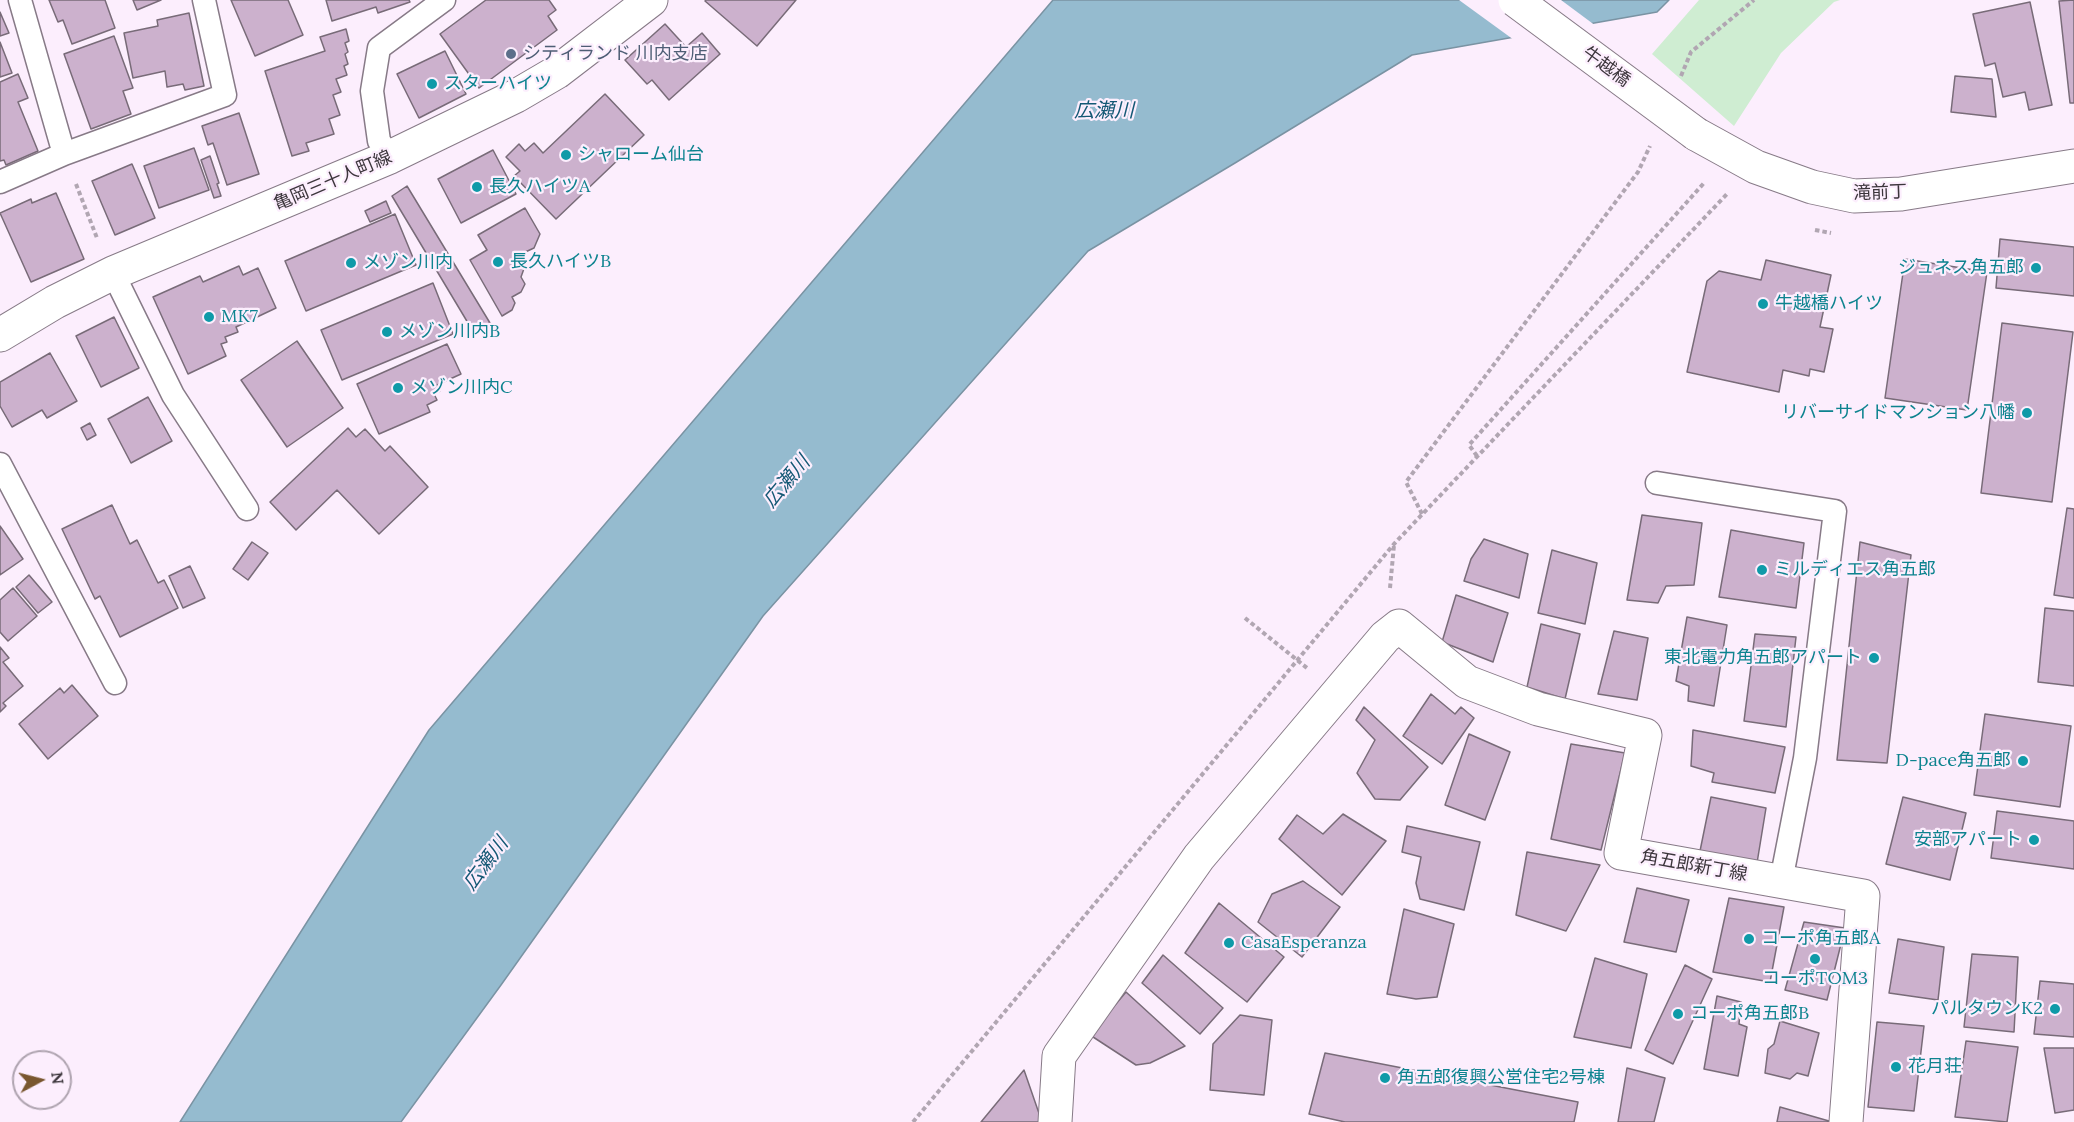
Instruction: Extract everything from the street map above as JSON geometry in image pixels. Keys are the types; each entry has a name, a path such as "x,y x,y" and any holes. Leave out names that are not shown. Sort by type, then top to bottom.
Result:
{"street":[{"name":"亀岡三十人町線","path":"0,335 54,302 113,273 390,157 516,96 557,72 651,0"},
{"name":"牛越橋","path":"1515,0 1696,134"},
{"name":"滝前丁","path":"1696,134 1756,167 1812,187 1854,196 1901,194 2074,166"},
{"name":"角五郎新丁線","path":"1056,1122 1059,1056 1199,857 1385,637 1399,626 1467,682 1538,709 1645,735 1622,853 1863,896 1846,1122"}],"lane":[{"path":"20,0 64,154"},
{"path":"0,182 64,154 225,95 204,0"},
{"path":"390,157 379,141 372,91 379,48 444,0"},
{"path":"113,273 172,395 247,509"},
{"path":"0,464 115,683"},
{"path":"1657,483 1835,511 1805,758 1781,882"}],"path":[{"path":"1677,84 1691,52 1754,0"},
{"path":"1422,514 1406,482 1638,172 1653,139"},
{"path":"74,180 97,239"},
{"path":"1477,456 1469,445 1696,192"},
{"path":"913,1122 1422,514 1730,192"},
{"path":"1245,618 1306,667"}],"green space":[{"path":"1699,0 1840,0 1834,2 1781,53 1734,126 1652,54"}],"water":[{"name":"広瀬川","path":"1053,0 1669,0 1657,12 1412,55 1088,251 763,616 401,1122 180,1122 429,730"}],"pier":[{"path":"1459,0 1561,0 1596,26 1514,40"}],"building":[{"path":"49,0 105,0 115,28 72,44 63,20 58,22"},
{"path":"133,0 161,0 137,10"},
{"path":"231,0 288,0 303,35 255,56"},
{"path":"326,0 409,0 410,2 378,13 376,7 332,21"},
{"path":"486,0 549,0 556,10 548,16 557,30 479,88 440,34"},
{"path":"706,0 796,0 757,46"},
{"path":"2074,0 2074,103 2070,103 2059,1"},
{"path":"2030,2 2052,105 2029,110 2025,92 2003,97 1995,63 1985,66 1973,14"},
{"path":"0,12 9,33 0,36"},
{"path":"189,13 204,86 185,90 183,84 167,87 165,71 133,78 124,33 158,26 157,20"},
{"path":"665,24 686,47 702,33 720,54 669,100 652,80 647,84 625,60"},
{"path":"346,29 349,41 345,43 348,52 345,54 348,64 344,66 347,75 336,79 341,92 333,95 340,115 329,119 334,134 306,143 309,151 292,156 265,71 325,51 320,37"},
{"path":"114,36 133,88 123,91 131,114 91,129 64,54"},
{"path":"0,42 12,73 0,77"},
{"name":"スターハイツ","path":"445,51 466,94 419,118 397,74"},
{"path":"18,74 28,98 18,102 38,151 6,165 4,160 0,161 0,82"},
{"path":"1955,76 1992,79 1996,117 1951,112"},
{"name":"シャローム仙台","path":"605,94 644,135 556,219 514,176 520,171 506,157 519,144 525,151 534,143 543,153"},
{"path":"239,113 259,174 227,185 213,143 208,145 202,126"},
{"path":"194,148 209,190 159,208 144,166"},
{"name":"長久ハイツA","path":"493,150 516,194 461,223 438,179"},
{"path":"210,156 221,196 214,198 201,160"},
{"path":"132,164 155,218 115,235 92,181"},
{"path":"407,186 490,323 474,333 392,196"},
{"path":"56,193 84,259 31,282 0,213 31,199 32,203"},
{"path":"386,201 391,213 370,222 365,211"},
{"name":"長久ハイツB","path":"525,208 540,234 534,248 521,254 526,263 521,277 525,284 521,292 512,297 515,303 512,310 502,316 470,260 487,250 478,235"},
{"name":"メゾン川内","path":"395,214 416,265 306,311 285,261"},
{"name":"ジュネス角五郎","path":"2000,239 2074,247 2074,296 1996,288"},
{"path":"1905,259 1987,272 1967,410 1885,398"},
{"name":"牛越橋ハイツ","path":"1766,260 1831,275 1820,327 1833,329 1824,372 1810,369 1809,376 1783,370 1779,392 1687,372 1707,281 1719,271 1761,280"},
{"name":"MK7","path":"239,266 243,275 258,268 276,308 236,327 238,332 225,337 227,342 221,344 226,356 188,374 153,297 200,276 203,282"},
{"name":"メゾン川内B","path":"433,283 453,334 342,380 321,330"},
{"path":"114,317 139,368 101,387 76,336"},
{"name":"リバーサイドマンション八幡","path":"2002,323 2073,332 2052,502 1981,493"},
{"path":"297,341 343,408 287,447 241,380"},
{"name":"メゾン川内C","path":"447,344 461,374 437,385 440,391 434,394 437,400 427,405 430,412 379,434 357,384"},
{"path":"50,353 77,401 47,418 42,410 12,427 0,406 0,382"},
{"path":"148,397 172,441 131,463 108,419"},
{"path":"90,423 96,435 87,440 81,428"},
{"path":"348,428 356,437 365,429 385,451 390,446 428,487 379,534 337,490 296,530 270,502"},
{"path":"112,505 130,544 137,540 158,583 164,580 178,608 120,637 100,596 95,599 62,529"},
{"path":"2067,508 2074,509 2074,598 2054,595"},
{"path":"1642,515 1702,523 1694,585 1666,586 1658,603 1627,600"},
{"path":"0,526 23,559 0,575"},
{"name":"ミルディエス角五郎","path":"1731,530 1804,543 1796,608 1719,597"},
{"path":"1484,539 1528,554 1519,598 1464,581 1471,559"},
{"path":"252,542 268,553 248,580 233,569"},
{"name":"東北電力角五郎アパート","path":"1860,542 1911,555 1887,763 1837,760"},
{"path":"1552,550 1597,563 1585,624 1538,613"},
{"path":"190,566 205,598 183,608 169,576"},
{"path":"29,575 52,602 38,613 16,587"},
{"path":"13,588 37,616 8,641 0,632 0,600"},
{"path":"1456,595 1508,613 1493,662 1442,642"},
{"path":"2045,608 2074,611 2074,686 2038,682"},
{"path":"1687,617 1727,625 1714,706 1688,701 1689,686 1676,681"},
{"path":"1541,624 1580,634 1565,699 1527,687"},
{"path":"1614,631 1648,638 1637,700 1598,694"},
{"path":"1755,634 1796,637 1786,727 1744,721"},
{"path":"0,647 9,658 3,662 23,686 3,703 6,706 0,712"},
{"path":"72,685 98,716 48,759 19,724 60,688 64,693"},
{"path":"1431,694 1455,714 1461,707 1474,718 1442,764 1403,736"},
{"path":"1364,707 1428,767 1400,800 1375,799 1357,773 1375,740 1356,720"},
{"name":"D-pace角五郎","path":"1985,714 2071,726 2060,807 1974,795"},
{"path":"1693,730 1785,747 1775,793 1712,782 1714,773 1691,766"},
{"path":"1469,734 1510,752 1485,820 1445,805"},
{"path":"1571,744 1625,753 1601,850 1551,839"},
{"path":"1711,797 1766,808 1757,863 1700,851"},
{"path":"1903,797 1966,813 1950,880 1886,864"},
{"name":"安部アパート","path":"1997,811 2074,821 2074,869 1991,858"},
{"path":"1343,814 1386,841 1342,895 1279,839 1297,815 1323,834"},
{"path":"1407,826 1480,842 1464,910 1420,899 1416,883 1421,857 1402,852"},
{"path":"1527,852 1600,865 1566,931 1516,915"},
{"path":"1303,881 1340,907 1302,957 1258,922 1272,894"},
{"path":"1637,888 1689,900 1676,952 1624,942"},
{"name":"コーポ角五郎A","path":"1729,898 1784,907 1770,982 1713,972"},
{"name":"CasaEsperanza","path":"1219,903 1284,957 1247,1002 1185,953"},
{"path":"1404,909 1454,924 1437,997 1416,999 1387,994"},
{"name":"コーポTOM3","path":"1804,922 1845,928 1827,1000 1785,990"},
{"path":"1898,939 1944,947 1938,1000 1889,993"},
{"path":"1972,954 2018,957 2014,1032 1964,1027"},
{"path":"1163,955 1223,1008 1200,1034 1142,983"},
{"path":"1595,958 1647,974 1631,1048 1574,1037"},
{"name":"コーポ角五郎B","path":"1685,965 1712,979 1673,1064 1645,1050"},
{"name":"パルタウンK2","path":"2040,981 2074,984 2074,1037 2034,1034"},
{"path":"1126,992 1185,1046 1150,1063 1136,1065 1090,1035"},
{"path":"1717,996 1741,1002 1739,1024 1747,1027 1738,1076 1704,1069"},
{"path":"1240,1015 1272,1020 1264,1095 1210,1090 1213,1044"},
{"path":"1780,1021 1819,1033 1808,1076 1797,1073 1790,1079 1765,1073 1768,1049 1774,1044"},
{"name":"花月荘","path":"1877,1022 1924,1026 1914,1111 1868,1107"},
{"path":"1966,1041 2018,1047 2007,1122 1955,1117"},
{"path":"2044,1048 2074,1048 2074,1110 2055,1113"},
{"name":"角五郎復興公営住宅2号棟","path":"1325,1053 1578,1102 1574,1122 1345,1122 1309,1114"},
{"path":"1627,1068 1665,1078 1654,1122 1618,1122"},
{"path":"1024,1070 1042,1122 981,1122"},
{"path":"1780,1107 1829,1121 1829,1122 1777,1122"}],"place":[{"name":"シティランド 川内支店","path":"511,54"},
{"name":"スターハイツ","path":"432,84"},
{"name":"シャローム仙台","path":"566,155"},
{"name":"長久ハイツA","path":"477,187"},
{"name":"長久ハイツB","path":"498,262"},
{"name":"メゾン川内","path":"351,263"},
{"name":"ジュネス角五郎","path":"2036,268"},
{"name":"牛越橋ハイツ","path":"1763,304"},
{"name":"MK7","path":"209,317"},
{"name":"メゾン川内B","path":"387,332"},
{"name":"メゾン川内C","path":"398,388"},
{"name":"リバーサイドマンション八幡","path":"2027,413"},
{"name":"ミルディエス角五郎","path":"1762,570"},
{"name":"東北電力角五郎アパート","path":"1874,658"},
{"name":"D-pace角五郎","path":"2023,761"},
{"name":"安部アパート","path":"2034,840"},
{"name":"コーポ角五郎A","path":"1749,939"},
{"name":"CasaEsperanza","path":"1229,943"},
{"name":"コーポTOM3","path":"1815,959"},
{"name":"パルタウンK2","path":"2055,1009"},
{"name":"コーポ角五郎B","path":"1678,1014"},
{"name":"花月荘","path":"1896,1067"},
{"name":"角五郎復興公営住宅2号棟","path":"1385,1078"}]}
